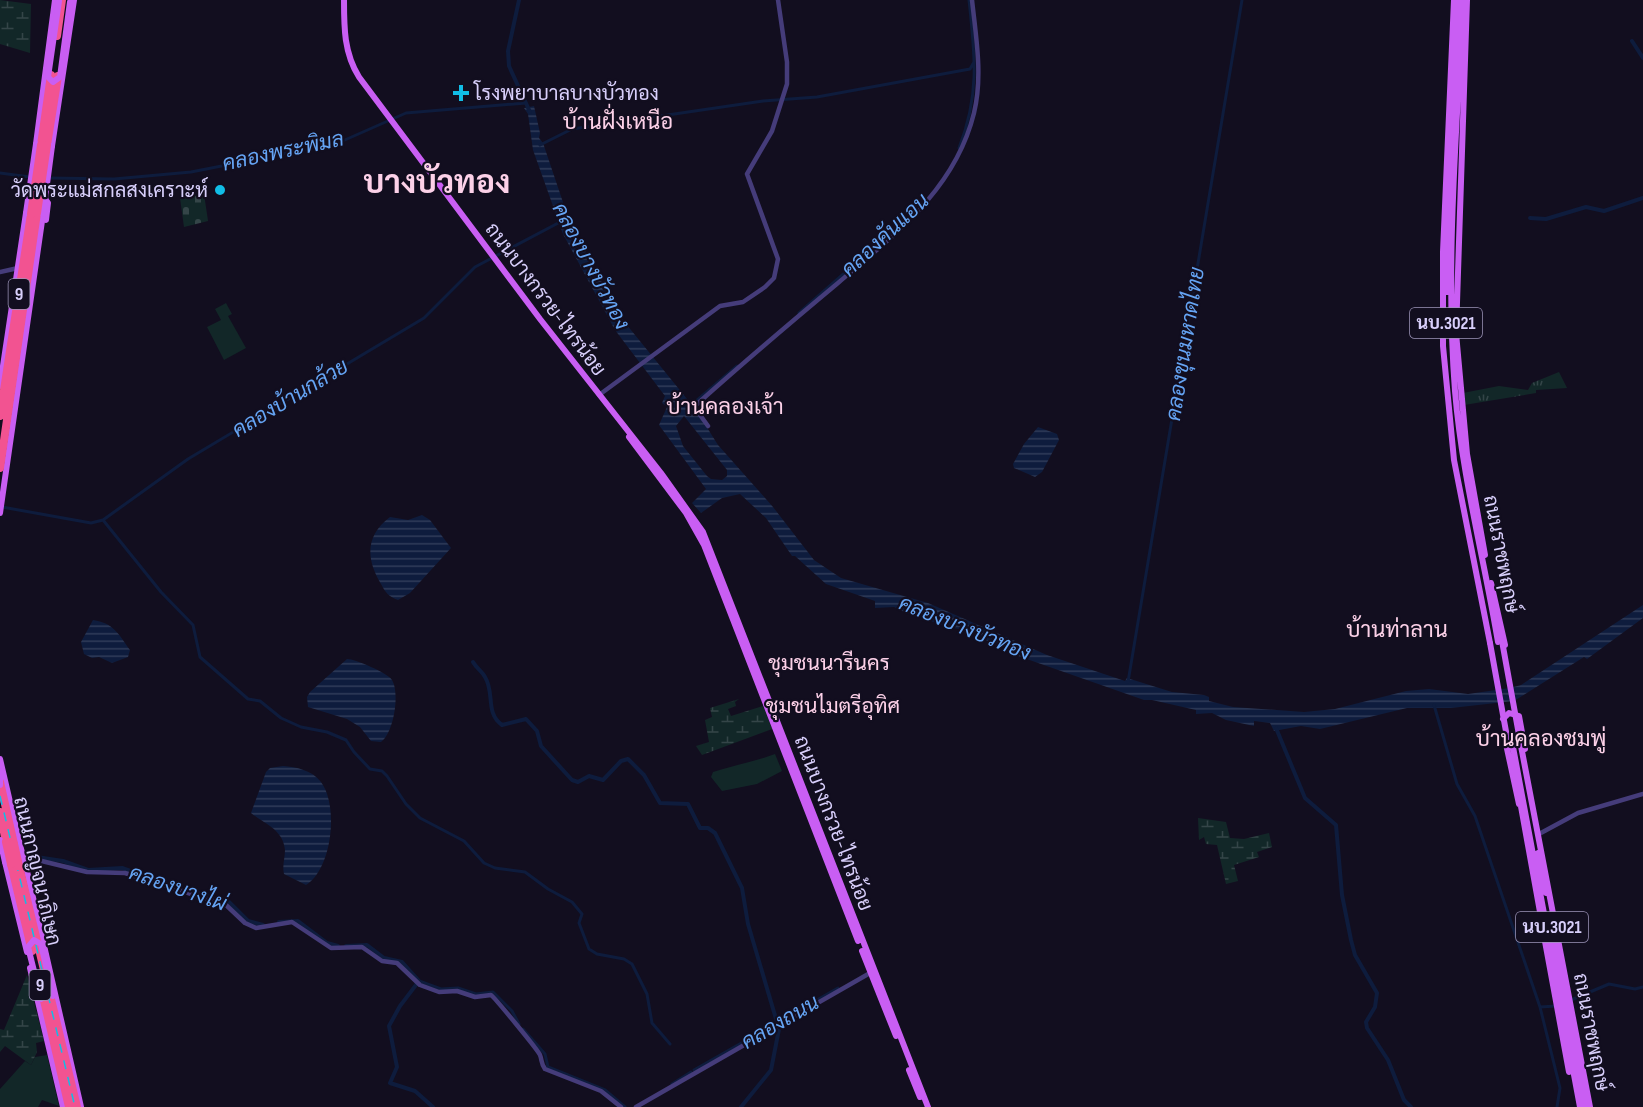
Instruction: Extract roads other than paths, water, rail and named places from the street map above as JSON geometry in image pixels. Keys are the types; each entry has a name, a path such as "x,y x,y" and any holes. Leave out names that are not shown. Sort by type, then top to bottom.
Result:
{"highway":[{"name":"9","path":"0,416 34,213 65,0"},
{"name":"9","path":"0,468 34,213"},
{"path":"26,286 26,326"},
{"path":"6,374 8,330"},
{"path":"0,476 10,439"},
{"name":"ถนนกาญจนาภิเษก","path":"3,788 10,843"},
{"name":"ถนนกาญจนาภิเษก","path":"0,812 10,843 69,1107"},
{"name":"ถนนกาญจนาภิเษก","path":"15,865 79,1107"},
{"path":"78,1097 79,1107"}],"main road":[{"path":"65,0 60,77 52,82 48,77 65,0"},
{"path":"65,0 55,150 51,156 44,159 36,156 33,146 65,0"},
{"name":"ถนนราชพฤกษ์","path":"1456,0 1443,302 1446,389 1454,460 1462,504 1472,553 1496,642"},
{"name":"ถนนราชพฤกษ์","path":"1456,0 1446,325 1452,411 1462,484 1496,642"},
{"name":"ถนนราชพฤกษ์","path":"1465,0 1456,333 1469,466 1489,579 1496,642"},
{"name":"ถนนราชพฤกษ์","path":"1465,0 1451,316 1455,393 1469,491 1542,903 1585,1107"},
{"name":"ถนนบางกรวย-ไทรน้อย","path":"344,3 345,43 350,60 359,77 604,403 661,473 703,532 926,1107"},
{"path":"44,145 58,109"},
{"path":"39,113 44,145"},
{"path":"1456,177 1461,150"},
{"path":"0,386 21,249 25,204 30,195 37,194 46,199 48,207 38,250 26,326 0,512"},
{"path":"21,249 34,213"},
{"path":"34,213 38,250"},
{"path":"1443,302 1446,325"},
{"path":"1451,316 1456,333"},
{"path":"1469,466 1469,491"},
{"path":"1462,484 1462,504"},
{"path":"1472,553 1492,666 1497,676 1503,678 1510,668 1496,595 1489,579"},
{"path":"1521,813 1503,726 1503,718 1506,714 1518,716 1532,801"},
{"name":"ถนนราชพฤกษ์","path":"1515,747 1532,801 1539,834 1590,1107"},
{"name":"ถนนราชพฤกษ์","path":"1515,747 1521,813 1569,1074 1578,1107"},
{"name":"ถนนราชพฤกษ์","path":"1515,747 1545,887 1578,1107"},
{"path":"0,759 3,788"},
{"path":"0,771 3,788"},
{"path":"10,843 15,865 17,911"},
{"path":"0,853 17,911 63,1107"},
{"path":"26,857 78,1097"},
{"path":"15,865 38,917"},
{"path":"1534,883 1542,903"},
{"path":"1545,887 1552,906"},
{"name":"ถนนบางกรวย-ไทรน้อย","path":"856,931 870,973 914,1077"},
{"path":"54,1070 28,947 34,940 41,944 72,1067"},
{"path":"1569,1074 1571,1049"},
{"path":"1571,1049 1582,1068"}],"street":[{"path":"598,395 720,306 743,302 774,278 778,259 747,171 772,131 787,84 787,62 778,0"},
{"path":"708,426 695,408 696,405 907,223 933,197 952,170 967,135 977,96 978,55 972,0"},
{"path":"0,272 18,268"},
{"path":"1539,834 1578,813 1643,794"},
{"path":"0,853 87,872 125,873 226,905 245,923 256,928 296,924 331,948 362,947 382,961 397,963 417,984 439,992 457,991 475,997 494,996 538,1052 545,1068 601,1091 621,1107"},
{"path":"636,1107 870,973"}],"water":[{"name":"คลองบางบัวทอง","path":"534,106 539,138 543,143 570,223 622,319 696,410 718,445 773,507 814,560 841,578 928,603 1047,655 1125,681 1127,678 1172,692 1204,695 1209,697 1209,701 1233,707 1304,712 1335,709 1406,691 1429,689 1468,694 1521,685 1643,605 1643,618 1587,659 1584,657 1514,701 1451,708 1407,708 1320,729 1301,726 1274,731 1270,723 1254,721 1254,726 1226,720 1212,713 1196,714 1196,710 1144,700 1015,655 1007,649 991,644 976,632 947,627 920,617 917,618 894,607 875,608 875,601 826,584 795,556 792,556 766,518 740,494 722,498 701,513 692,503 706,489 659,425 667,407 662,403 665,396 615,330 563,234 533,150 528,114 524,108","holes":["684,416 727,470 727,476 722,480 711,479 683,446 676,426"]},
{"path":"1038,427 1057,434 1059,440 1042,472 1035,477 1014,468 1013,464 1024,444"},
{"path":"422,515 430,520 451,548 410,593 398,600 386,592 376,575 371,557 372,540 382,524 390,517 408,520"},
{"path":"93,620 100,621 114,630 130,650 128,657 112,663 84,654 81,642"},
{"path":"347,659 371,667 392,680 395,694 394,712 386,737 381,742 371,741 360,727 347,719 308,707 307,697 310,692"},
{"path":"283,766 304,770 317,778 327,793 330,806 330,837 327,852 315,877 306,885 284,874 285,850 281,837 251,813 266,772 270,768"}],"waterway":[{"path":"519,0 508,51 509,66 530,112"},
{"name":"คลองคันแอน","path":"959,148 966,129 973,92 974,57 969,0"},
{"name":"คลองขุนมหาดไทย","path":"1128,682 1242,0"},
{"path":"1632,41 1643,58"},
{"path":"540,145 572,129 763,101 817,97 970,69 974,62"},
{"name":"คลองพระพิมล","path":"49,178 114,179 191,172 338,143 406,113 526,103"},
{"name":"คลองพระพิมล","path":"0,173 30,177"},
{"path":"1530,218 1546,219 1586,207 1604,211 1643,198"},
{"name":"คลองคันแอน","path":"799,313 907,218"},
{"name":"คลองบ้านกล้วย","path":"2,507 91,523 103,520 188,459 424,318 475,267 562,221"},
{"name":"คลองคันแอน","path":"688,408 737,366"},
{"path":"103,520 161,592 193,625 200,657 248,699 260,701 281,718 301,727 327,732 346,740 370,769 382,771 387,776 406,804 420,818 464,841 484,863 495,868 525,872 548,889 572,902 582,914 579,923 589,949 597,954 624,959 632,964 647,994 652,1023 670,1044"},
{"path":"473,662 488,683 492,709 497,720 502,725 526,719 537,731 541,746 572,780 578,782 589,776 603,780 621,761 628,759 644,775 660,803 688,804 700,828 708,828 715,833 742,888 748,924 779,1029 771,1070 741,1107"},
{"path":"1434,705 1457,784 1475,816 1540,1007 1560,1088 1557,1107"},
{"path":"1276,728 1305,798 1336,825 1342,895 1351,940 1355,955 1377,993 1375,1007 1366,1022 1367,1028 1388,1060 1404,1100 1411,1107"},
{"name":"คลองบางไผ่","path":"23,855 63,861 88,870 122,868 178,888"},
{"name":"คลองบางไผ่","path":"197,893 229,902 248,921 263,925"},
{"name":"คลองบางไผ่","path":"279,922 298,921 327,943 338,946"},
{"name":"คลองบางไผ่","path":"346,946 367,945 384,958 402,962 419,981 400,1006 389,1026 397,1067 390,1083 415,1091 433,1107"},
{"path":"419,981 441,989 458,988 476,994 493,992 512,1011 519,1024"},
{"path":"1571,1000 1609,984 1635,989 1643,987"},
{"name":"คลองถนน","path":"694,1070 838,988"},
{"path":"1540,1007 1556,1006"},
{"path":"523,1029 545,1054 548,1067 605,1090 625,1107"},
{"name":"คลองถนน","path":"672,1084 691,1072"}],"railway":[{"path":"0,796 75,1107"}],"place":[{"name":"โรงพยาบาลบางบัวทอง","path":"461,93"},
{"name":"วัดพระแม่สกลสงเคราะห์","path":"220,190"}],"district":[{"name":"บ้านฝั่งเหนือ","path":"618,121"},
{"name":"บางบัวทอง","path":"437,182"},
{"name":"บ้านคลองเจ้า","path":"725,406"},
{"name":"บ้านท่าลาน","path":"1397,629"},
{"name":"ชุมชนนารีนคร","path":"829,663"},
{"name":"ชุมชนไมตรีอุทิศ","path":"833,706"},
{"name":"บ้านคลองชมพู่","path":"1541,738"}]}
